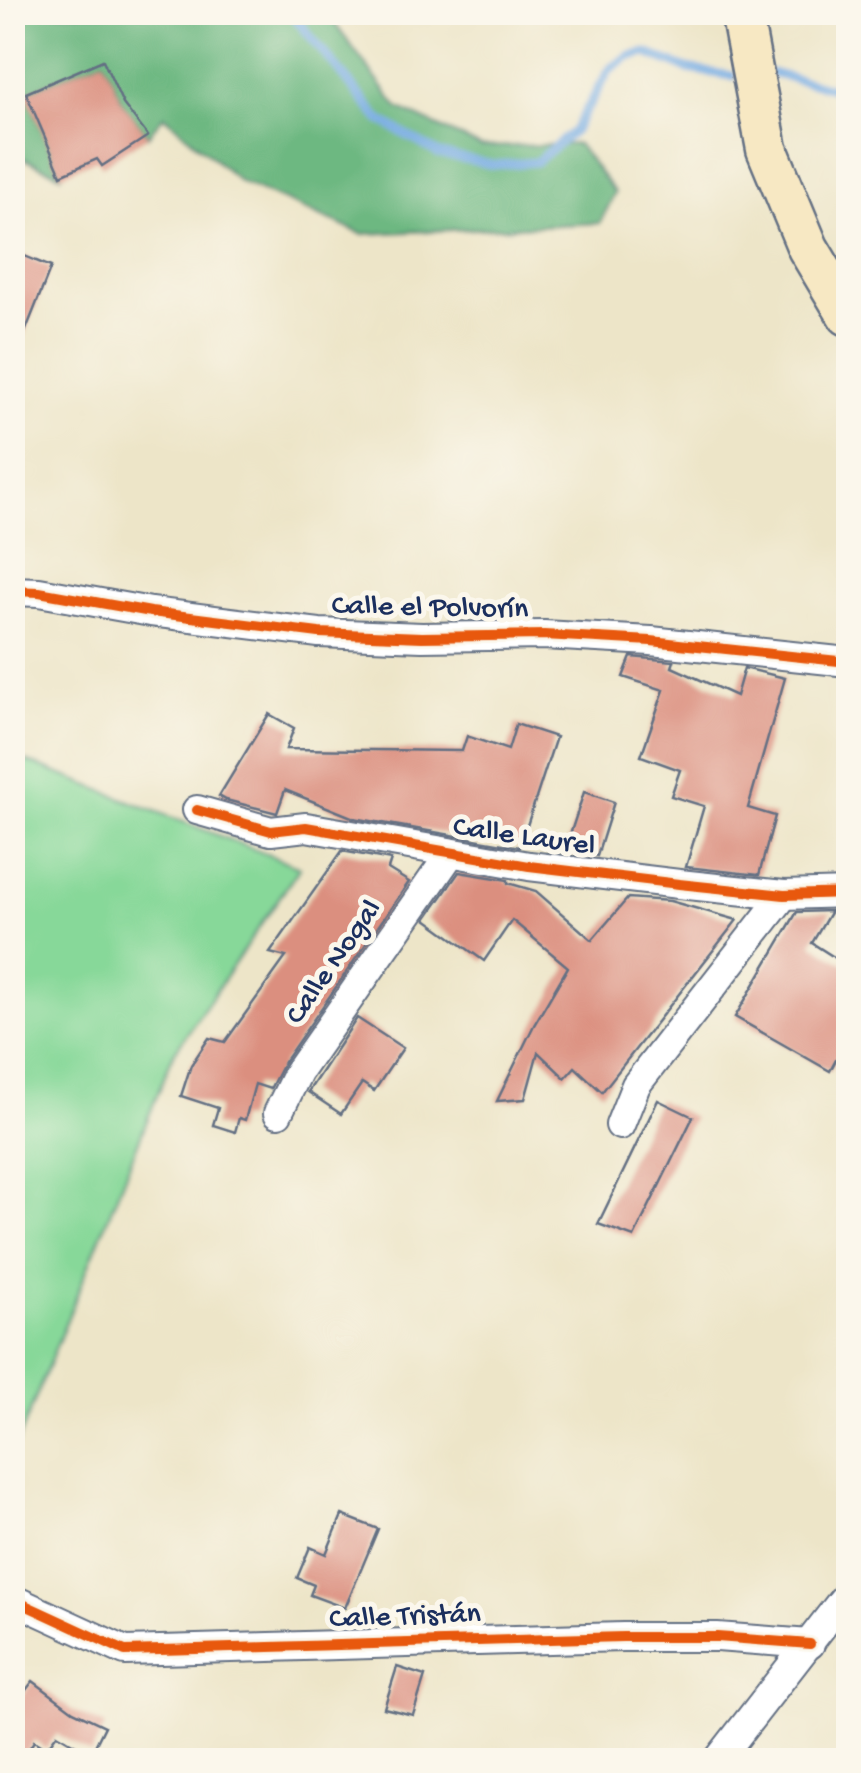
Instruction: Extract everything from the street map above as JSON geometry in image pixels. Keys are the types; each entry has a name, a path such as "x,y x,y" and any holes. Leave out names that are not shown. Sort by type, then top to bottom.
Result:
{"main road":[{"path":"741,12 767,149 808,248 848,315"}],"street":[{"name":"Calle el Polvorín","path":"12,591 319,633 422,637 544,635 652,641 848,662"},
{"name":"Calle Laurel","path":"197,810 271,832 306,827 566,871 784,895 848,893"},
{"name":"Calle Nogal","path":"278,1113 298,1072 451,853"},
{"path":"620,1125 636,1085 784,895"},
{"path":"718,1760 848,1593"},
{"name":"Calle Tristán","path":"12,1600 125,1650 622,1637 717,1637 810,1644"}],"green space":[{"path":"13,13 327,13 398,108 481,147 577,144 615,193 600,223 362,234 240,182 164,115 148,136 123,104 103,60 26,93 61,175 13,154"},
{"path":"13,756 300,867 174,1053 13,1454"}],"building":[{"path":"103,60 123,104 148,136 102,166 97,159 61,175 26,93"},
{"path":"12,251 51,267 14,360 12,360"},
{"path":"631,657 674,661 672,667 736,696 744,668 785,678 748,808 775,816 759,875 686,867 704,806 671,796 680,770 641,756 664,690 623,677"},
{"path":"269,714 294,728 286,749 462,751 467,736 508,750 516,724 556,737 520,847 354,818 285,790 277,813 226,800 219,796"},
{"path":"584,792 614,802 597,856 566,847"},
{"path":"342,851 391,860 388,869 409,882 284,1062 270,1089 255,1084 245,1120 239,1118 235,1132 213,1125 218,1108 181,1096 191,1065 209,1038 225,1042 286,957 270,953"},
{"path":"459,872 508,880 536,891 592,940 628,898 670,901 737,920 602,1092 575,1067 565,1078 538,1052 525,1099 497,1101 568,967 512,920 484,961 426,919"},
{"path":"831,911 812,943 848,966 848,1037 830,1071 735,1017 797,912"},
{"path":"357,1018 403,1048 374,1091 362,1083 341,1114 308,1092"},
{"path":"658,1100 693,1117 634,1237 598,1224"},
{"path":"342,1515 378,1529 345,1608 310,1595 314,1585 297,1578 310,1547 326,1554"},
{"path":"397,1667 425,1676 413,1715 384,1708"},
{"path":"33,1681 73,1711 105,1726 91,1754 57,1734 46,1749 34,1741 22,1760 12,1760 12,1708"}],"waterway":[{"path":"290,12 380,120 439,154 495,165 536,162 574,131 610,69 629,56 646,53 687,69 732,76"},
{"path":"771,73 848,92"}],"cycle path":[{"path":"12,591 319,633 422,637 544,635 651,641 848,662"},
{"path":"197,810 271,831 306,827 529,866 784,895 848,893"},
{"path":"12,1599 125,1651 623,1637 717,1637 810,1644"}]}
